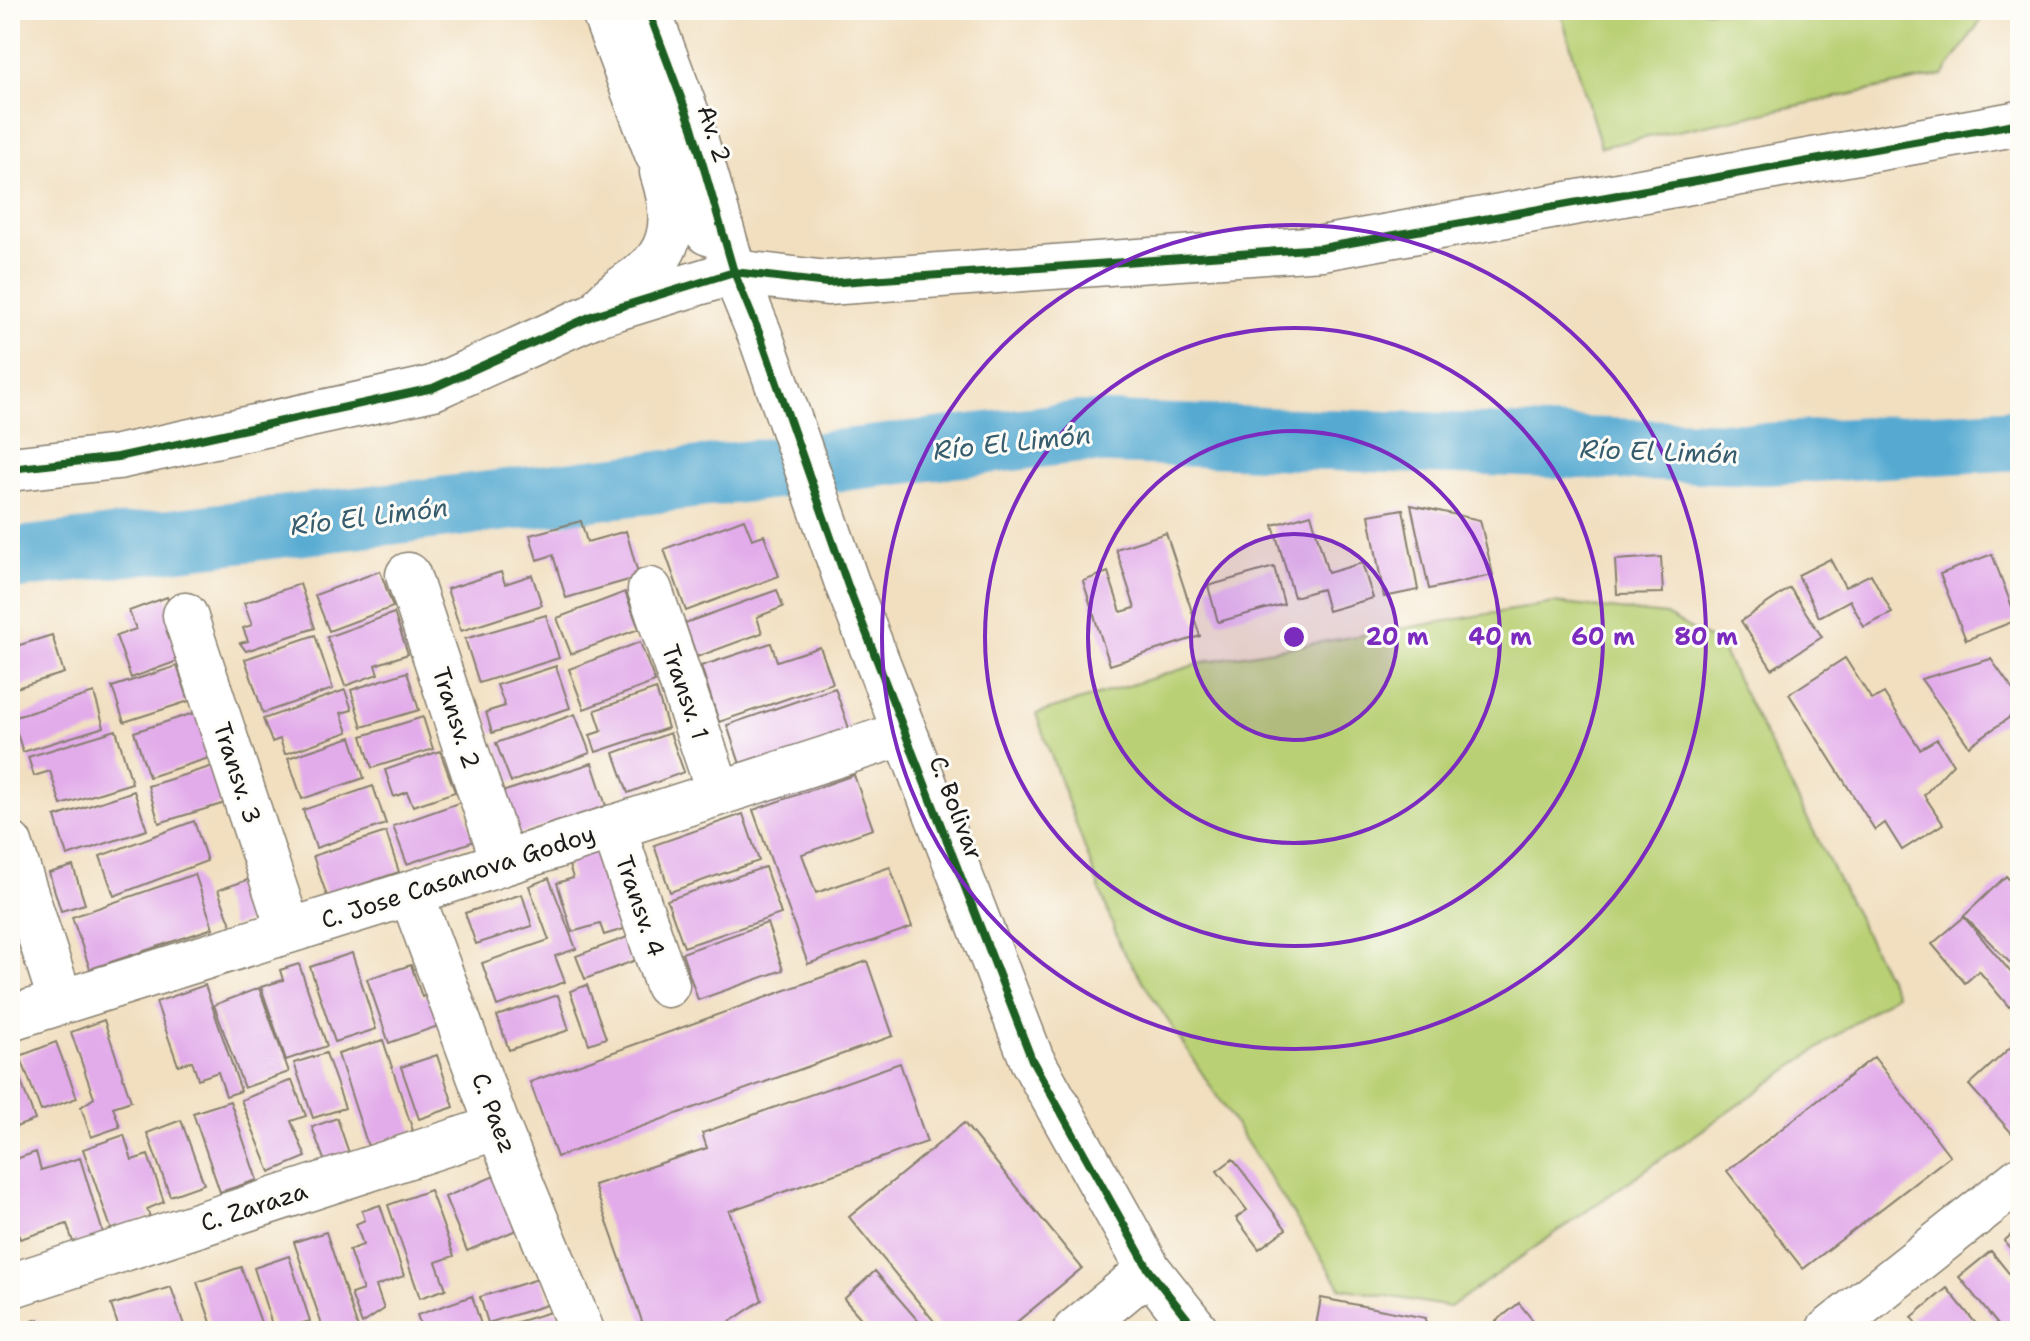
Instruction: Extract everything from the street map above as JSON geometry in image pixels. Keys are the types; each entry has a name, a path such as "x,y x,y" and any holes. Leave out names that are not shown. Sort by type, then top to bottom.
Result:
{"street":[{"path":"594,315 658,258 669,235 671,200 603,10"},
{"name":"Av. 2","path":"648,10 692,127 734,272"},
{"path":"10,469 118,457 433,388 594,315 734,272 827,283 1322,248 2020,123"},
{"path":"657,154 734,272"},
{"name":"C. Bolivar","path":"734,272 762,342 848,586 1032,1060 1149,1270 1197,1331"},
{"name":"Transv. 2","path":"408,575 503,861"},
{"name":"Transv. 1","path":"650,590 719,793"},
{"name":"Transv. 3","path":"185,615 289,931"},
{"name":"C. Jose Casanova Godoy","path":"10,1018 411,893 905,733"},
{"name":"Transv. 4","path":"613,827 667,985"},
{"path":"10,844 61,1002"},
{"name":"C. Paez","path":"411,893 498,1127 582,1331"},
{"name":"C. Zaraza","path":"10,1286 498,1127"},
{"path":"1828,1331 2020,1179"},
{"path":"1075,1331 1149,1270"}],"green space":[{"path":"1251,10 1305,10 1275,21 1253,15"},
{"path":"1560,10 1985,10 1986,13 1943,75 1601,147"},
{"path":"1554,603 1666,615 1719,644 1896,994 1450,1307 1341,1288 1121,948 1036,714 1208,661"}],"building":[{"path":"1411,505 1480,520 1493,575 1429,589"},
{"path":"1403,509 1418,590 1384,597 1369,515"},
{"path":"1311,514 1328,573 1362,563 1373,598 1328,611 1322,589 1294,597 1273,525"},
{"path":"744,519 752,539 764,535 779,576 686,611 664,549"},
{"path":"581,521 587,542 626,531 639,577 566,598 553,555 537,560 530,535"},
{"path":"1166,533 1200,636 1110,665 1083,581 1108,572 1121,612 1135,608 1116,549"},
{"path":"1992,554 2017,620 1966,640 1940,574"},
{"path":"1661,557 1663,593 1617,594 1615,560"},
{"path":"1830,559 1845,587 1871,574 1892,613 1864,627 1850,600 1819,617 1798,575"},
{"path":"1274,567 1284,604 1218,622 1208,586"},
{"path":"380,571 393,607 329,631 315,595"},
{"path":"501,572 505,584 532,575 542,605 461,631 447,589"},
{"path":"300,584 315,628 246,651 240,643 248,641 243,628 252,625 244,603"},
{"path":"1790,588 1822,637 1772,669 1741,621"},
{"path":"777,590 783,607 757,617 762,633 697,657 685,623"},
{"path":"625,592 639,629 571,654 557,618"},
{"path":"167,597 189,657 131,678 116,636 136,629 129,611"},
{"path":"394,613 408,654 375,665 378,674 345,686 327,637"},
{"path":"546,615 559,658 479,683 465,639"},
{"path":"52,635 64,673 10,690 10,648"},
{"path":"315,635 333,689 263,713 245,659"},
{"path":"640,642 655,682 584,709 569,669"},
{"path":"771,643 777,661 820,647 833,683 719,722 701,666"},
{"path":"1845,658 1872,700 1884,693 1920,749 1937,739 1953,764 1924,795 1943,824 1902,850 1885,823 1875,830 1789,694"},
{"path":"1991,659 2013,690 2020,685 2020,731 2010,717 1969,746 1921,679"},
{"path":"177,666 189,701 124,722 112,687"},
{"path":"556,666 570,708 492,733 486,712 505,706 497,685"},
{"path":"407,672 419,710 362,727 351,690"},
{"path":"835,688 852,737 743,773 727,725"},
{"path":"656,689 668,728 596,752 590,735 602,731 595,710"},
{"path":"345,690 352,710 341,713 348,732 285,754 280,739 272,742 263,719"},
{"path":"94,693 104,727 23,752 12,718"},
{"path":"197,712 212,757 149,777 134,732"},
{"path":"575,714 590,753 511,782 496,743"},
{"path":"423,717 433,749 372,768 362,736"},
{"path":"116,730 132,783 61,805 50,771 34,776 28,757"},
{"path":"670,733 684,772 628,793 614,753"},
{"path":"351,737 364,778 302,799 288,758"},
{"path":"440,751 455,792 413,806 407,792 394,797 385,770"},
{"path":"223,763 235,800 159,823 148,786"},
{"path":"592,763 606,806 516,835 502,792"},
{"path":"854,775 873,829 802,854 816,893 890,867 912,927 808,964 753,810"},
{"path":"373,786 386,824 316,848 303,810"},
{"path":"134,791 147,830 67,856 55,817"},
{"path":"461,802 475,841 407,864 393,826"},
{"path":"743,814 759,861 670,892 654,845"},
{"path":"194,821 207,861 114,896 100,856"},
{"path":"386,832 399,872 327,896 313,856"},
{"path":"611,845 637,925 604,935 600,924 572,932 557,883 573,878 567,859"},
{"path":"73,866 85,904 61,911 49,873"},
{"path":"765,867 781,914 684,947 667,900"},
{"path":"195,874 213,928 90,969 72,917"},
{"path":"259,876 273,913 232,927 218,890"},
{"path":"2006,876 2020,891 2020,973 1964,916"},
{"path":"549,878 576,949 555,956 565,982 497,1006 482,963 549,940 529,886"},
{"path":"522,894 532,926 476,944 465,913"},
{"path":"1964,917 2020,983 2020,997 2009,1007 1979,971 1965,983 1932,944"},
{"path":"767,923 783,970 698,1000 682,953"},
{"path":"638,933 647,956 585,979 576,956"},
{"path":"352,953 376,1029 335,1042 310,967"},
{"path":"867,961 893,1036 557,1157 530,1082"},
{"path":"299,964 327,1046 286,1060 261,987 283,980 280,970"},
{"path":"411,965 422,997 431,994 441,1025 389,1043 367,979"},
{"path":"205,985 241,1091 226,1096 218,1072 198,1079 192,1061 178,1065 156,1002"},
{"path":"587,985 606,1038 589,1044 570,991"},
{"path":"259,988 289,1072 244,1088 214,1005"},
{"path":"558,995 569,1030 509,1050 497,1016"},
{"path":"104,1020 131,1101 113,1107 120,1127 91,1137 81,1107 94,1098 71,1032"},
{"path":"2020,1033 2020,1049 2012,1040"},
{"path":"383,1040 413,1131 368,1146 338,1054"},
{"path":"56,1042 77,1098 41,1111 20,1056"},
{"path":"2012,1046 2020,1055 2020,1137 2017,1139 1969,1085"},
{"path":"326,1053 345,1108 313,1118 294,1063"},
{"path":"437,1055 454,1107 419,1119 401,1067"},
{"path":"1874,1057 1950,1156 1803,1269 1727,1171"},
{"path":"13,1059 35,1120 10,1129 10,1060"},
{"path":"900,1063 927,1142 729,1211 762,1300 716,1331 631,1331 642,1321 594,1185 707,1148 702,1133"},
{"path":"292,1080 306,1116 291,1121 306,1157 270,1172 241,1100"},
{"path":"230,1101 257,1180 220,1192 193,1113"},
{"path":"337,1118 350,1156 326,1165 312,1127"},
{"path":"181,1120 204,1184 170,1196 147,1133"},
{"path":"964,1123 1082,1268 1006,1331 942,1331 849,1217"},
{"path":"124,1135 132,1160 148,1155 164,1202 147,1209 150,1217 112,1231 83,1149"},
{"path":"36,1152 41,1170 80,1158 104,1236 74,1245 67,1224 20,1239 10,1208 10,1161"},
{"path":"1233,1159 1286,1229 1259,1249 1236,1218 1247,1210 1217,1171"},
{"path":"506,1171 528,1225 467,1251 445,1197"},
{"path":"430,1190 454,1256 436,1262 446,1289 420,1298 388,1205"},
{"path":"380,1205 404,1276 376,1286 384,1309 362,1324 351,1294 363,1290 349,1250 363,1245 356,1224 365,1220 362,1211"},
{"path":"2020,1227 2020,1260 2004,1241"},
{"path":"326,1232 359,1331 324,1331 294,1242"},
{"path":"1991,1251 2020,1287 2020,1331 2003,1331 1959,1277"},
{"path":"289,1256 310,1321 274,1331 254,1268"},
{"path":"241,1267 264,1331 214,1331 197,1282"},
{"path":"875,1271 927,1331 872,1331 844,1299"},
{"path":"541,1278 550,1304 488,1323 480,1297"},
{"path":"171,1287 186,1331 120,1331 111,1305"},
{"path":"1947,1288 1982,1331 1923,1331 1912,1317"},
{"path":"472,1296 483,1331 423,1331 417,1315"},
{"path":"1321,1298 1426,1318 1424,1331 1315,1331"},
{"path":"1519,1303 1541,1331 1484,1331"},
{"path":"557,1310 563,1331 491,1330"},
{"path":"38,1319 41,1331 10,1331 10,1329"}],"waterway":[{"name":"Río El Limón","path":"10,559 1080,432 1765,454 2020,439"}],"cycle path":[{"path":"648,10 692,127 734,272 760,335 848,586 1032,1060 1149,1270 1197,1331"},
{"path":"10,469 118,457 433,388 594,315 734,272 827,283 1322,248 2020,123"}]}
